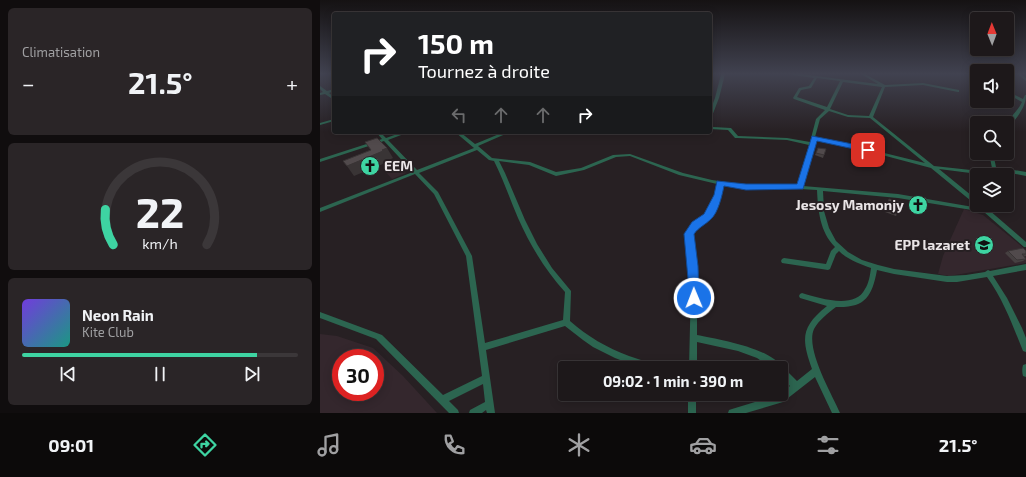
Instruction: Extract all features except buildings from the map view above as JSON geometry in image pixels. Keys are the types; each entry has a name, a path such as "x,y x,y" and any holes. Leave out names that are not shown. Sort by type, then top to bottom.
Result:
{"street":[{"path":"323,93 332,98"},
{"path":"712,111 718,93"},
{"path":"798,93 795,98 848,116 871,117 970,197"},
{"path":"800,187 813,144 818,119 828,109 836,93"},
{"path":"871,117 881,93"},
{"path":"1014,96 1023,101"},
{"path":"1014,117 1022,106 1026,96"},
{"path":"320,124 332,121"},
{"path":"712,128 729,129 737,137 787,139 813,144"},
{"path":"380,134 436,193 469,256 491,413"},
{"path":"320,161 401,134"},
{"path":"460,134 496,161 503,171 526,228 552,274 568,291 566,322 578,334 605,350 634,361"},
{"path":"320,210 418,173 504,134"},
{"path":"814,138 933,167 970,171"},
{"path":"496,161 530,164 556,174 582,169 615,156 630,155 681,174 720,183 746,187 800,187 898,196 970,208"},
{"path":"992,160 994,168"},
{"path":"1014,172 1026,174"},
{"path":"693,361 693,266 689,234 695,225 708,216 718,195 720,183"},
{"path":"820,189 819,207 827,232 839,248 851,259 894,272 955,279 1026,267"},
{"path":"988,212 1026,244"},
{"path":"784,261 828,267 833,253 839,248"},
{"path":"802,296 851,305 860,301 868,292 875,266"},
{"path":"988,274 998,287 1015,320 1026,348"},
{"path":"835,303 818,318 810,330 807,340 816,371 836,413"},
{"path":"320,315 379,337 455,413"},
{"path":"482,348 566,322"},
{"path":"694,338 729,345 758,355 767,361"},
{"path":"1026,368 1026,373"},
{"path":"732,413 780,399 816,371"},
{"path":"442,400 486,378"},
{"path":"788,378 796,386"},
{"path":"692,401 692,413"},
{"path":"473,413 490,404"}],"shaded area":[{"path":"404,161 410,168 404,171 406,173 392,179 383,169"},
{"name":"EPP lazaret","path":"964,209 983,215 1026,250 1026,263 949,276 938,274 943,256"},
{"path":"320,334 337,336 374,349 332,349 332,401 384,401 384,358 403,376 437,413 320,413"}],"place":[{"name":"EEM","path":"370,166"},
{"name":"Jesosy Mamonjy","path":"918,205"},
{"name":"EPP lazaret","path":"984,245"}],"route":[{"path":"694,298 693,266 689,234 695,225 708,216 714,206 720,183 746,187 800,187 814,138 868,150"}]}
